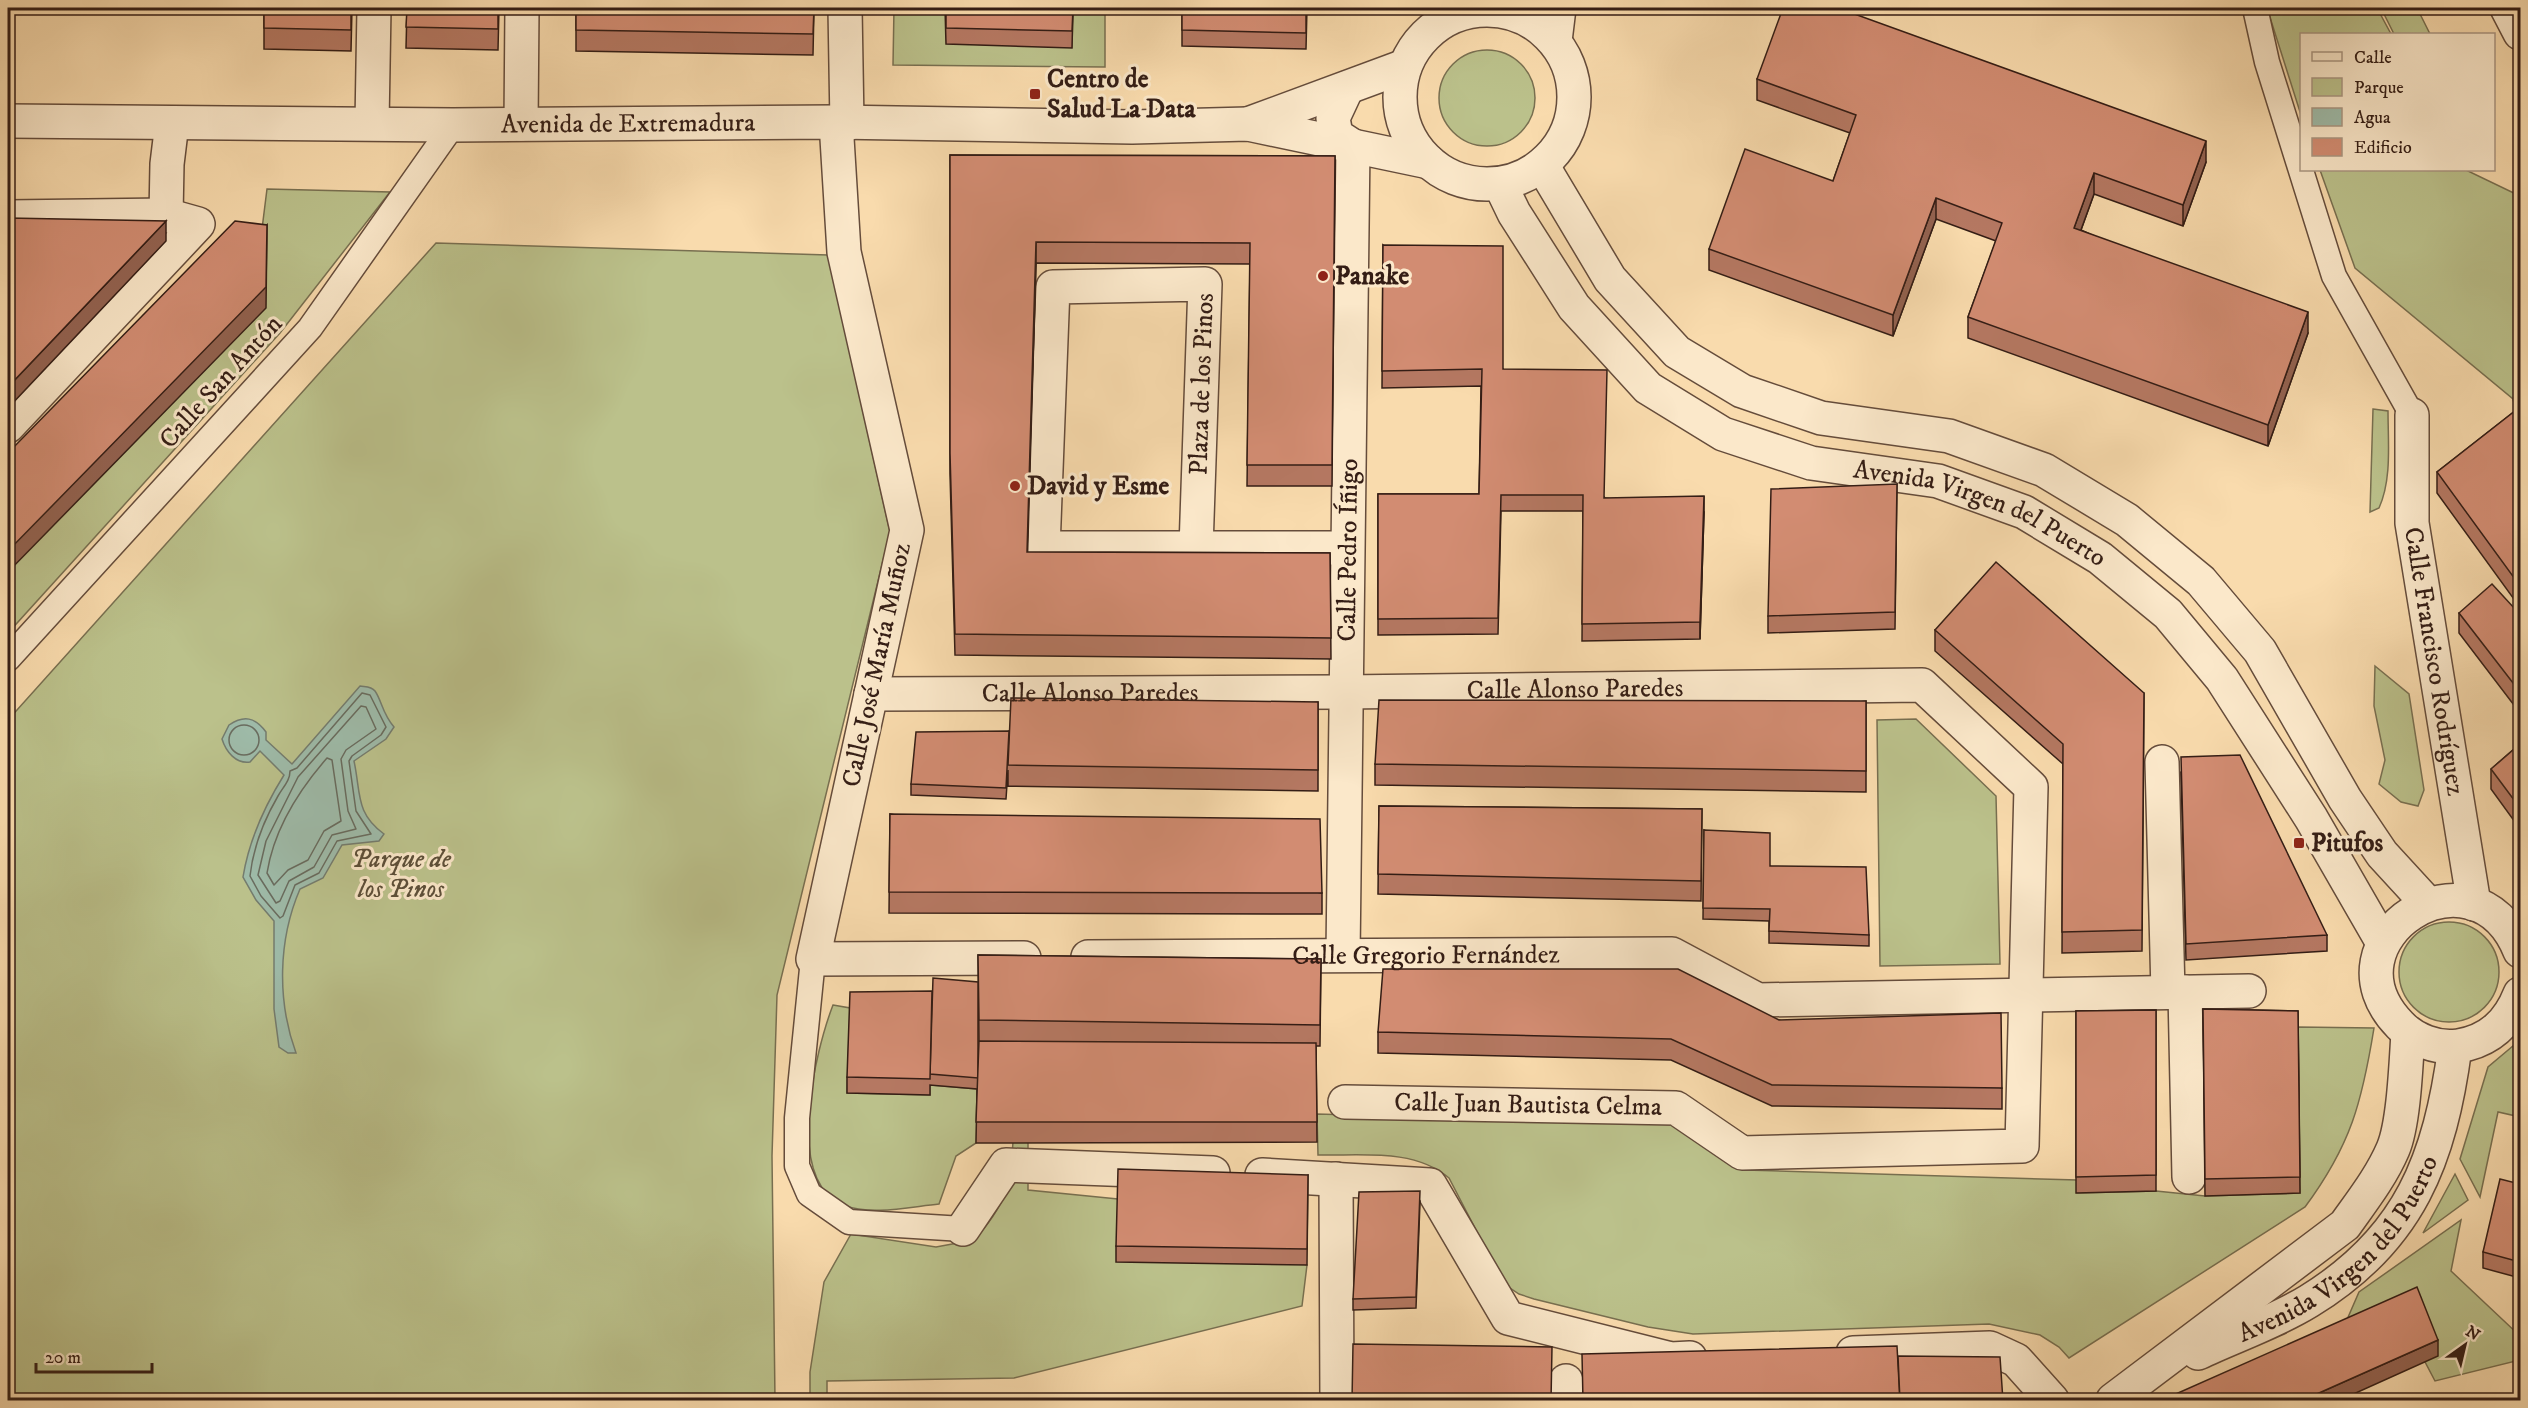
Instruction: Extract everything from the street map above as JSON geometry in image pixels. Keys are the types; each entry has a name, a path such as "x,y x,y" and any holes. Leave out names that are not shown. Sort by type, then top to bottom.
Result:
{"street":[{"path":"372,123 374,8"},
{"path":"521,124 522,8"},
{"name":"Calle José María Muñoz","path":"813,959 907,530 844,252 842,123 845,8"},
{"path":"1555,41 1559,8"},
{"path":"2255,8 2267,62 2300,167"},
{"path":"2507,8 2520,33"},
{"path":"1475,9 1504,10 1532,21 1555,41 1569,64 1572,74 1575,92 1573,119 1561,145 1542,165 1522,177 1500,184 1474,183 1450,176 1429,162 1412,142 1402,118 1400,92 1405,66 1416,46 1432,28 1452,16 1475,9"},
{"path":"1248,124 1405,66"},
{"path":"1347,88 1333,118 1336,135 1353,146"},
{"name":"Avenida de Extremadura","path":"8,121 453,125 842,123 1132,127 1248,124"},
{"path":"166,215 172,123"},
{"path":"1248,124 1429,162"},
{"name":"Calle San Antón","path":"8,659 310,328 453,125"},
{"name":"Calle Pedro Íñigo","path":"1343,955 1353,146"},
{"name":"Avenida Virgen del Puerto","path":"1542,165 1610,279 1677,352 1742,391 1821,418 1949,436 2044,470 2127,520 2200,581 2260,651 2345,799 2382,854 2427,903"},
{"path":"2301,171 2334,276 2412,415"},
{"name":"Avenida Virgen del Puerto","path":"1500,184 1514,213 1574,307 1648,388 1723,434 1811,463 1938,481 2024,512 2100,558 2168,614 2222,679 2311,818 2383,943"},
{"path":"8,217 166,215 198,224 8,426"},
{"name":"Plaza de los Pinos","path":"1196,548 1205,284 1053,286 1043,548 1196,548 1347,548"},
{"name":"Calle Francisco Rodríguez","path":"2412,415 2412,523 2474,904"},
{"name":"Calle Alonso Paredes","path":"871,694 1346,692 1922,685 2031,787 2022,1146"},
{"path":"2162,762 2189,1177"},
{"path":"2520,948 2508,927 2492,913 2474,904 2450,900 2427,903 2409,912 2394,925 2383,943 2377,967 2379,992 2390,1015 2408,1033 2430,1044 2455,1047 2478,1042 2498,1029 2513,1012 2520,993"},
{"name":"Calle Gregorio Fernández","path":"813,959 1672,954 1758,1000 2249,991"},
{"path":"813,959 797,1118 797,1166 808,1194 849,1222 963,1229 1006,1165 1082,1166 1430,1185 1508,1318 1671,1359 1718,1357"},
{"name":"Avenida Virgen del Puerto","path":"2125,1391 2345,1225 2373,1187 2394,1148 2406,1077 2408,1033"},
{"name":"Avenida Virgen del Puerto","path":"2125,1391 2309,1301 2375,1250 2410,1204 2433,1156 2450,1083 2455,1047"},
{"name":"Calle Juan Bautista Celma","path":"1345,1101 1676,1108 1742,1153 2022,1146"},
{"path":"1336,1179 1337,1401"},
{"path":"1825,1354 1990,1348 2016,1360 2052,1401"}],"green space":[{"path":"894,8 946,8 1072,47 1073,8 1105,8 1105,67 893,65"},
{"path":"2267,8 2377,8 2390,33 2300,33 2300,112"},
{"path":"2381,8 2417,8 2430,33 2394,33"},
{"path":"1487,50 1506,53 1521,64 1532,79 1535,98 1532,117 1521,132 1506,143 1487,146 1468,143 1453,132 1442,117 1439,98 1442,79 1453,64 1468,53"},
{"path":"2320,171 2468,171 2520,196 2520,427 2513,399 2355,268"},
{"path":"267,189 390,192 280,333 8,633 8,572 260,245"},
{"name":"Parque de los Pinos","path":"436,243 828,255 890,532 777,995 772,1156 775,1400 8,1400 8,720"},
{"path":"2373,409 2388,411 2388,461 2383,497 2379,508 2370,512"},
{"path":"2375,666 2409,694 2424,790 2418,806 2401,802 2379,784 2385,760 2374,706"},
{"path":"1916,719 1996,796 2000,964 1880,966 1877,720"},
{"path":"2449,922 2477,930 2491,944 2499,972 2491,1000 2477,1014 2449,1022 2421,1014 2407,1000 2399,972 2407,944 2421,930"},
{"path":"833,1005 850,1008 847,1093 930,1095 930,1085 978,1089 976,1143 956,1156 939,1204 891,1210 866,1210 843,1205 825,1191 814,1169 809,1142 809,1112 819,1051"},
{"path":"2298,1027 2374,1028 2365,1078 2352,1122 2344,1143 2321,1185 2305,1207 2069,1358 2059,1347 2040,1335 1989,1324 1693,1334 1648,1327 1534,1299 1519,1294 1504,1284 1449,1178 1435,1168 1404,1158 1386,1156 1318,1155 1317,1114 1681,1124 1745,1170 2077,1180 2077,1193 2156,1191 2205,1196 2300,1193"},
{"path":"2520,1040 2520,1100 2516,1116 2498,1112 2480,1197 2460,1159 2488,1067"},
{"path":"1013,1142 1028,1142 1028,1190 1118,1199 1307,1265 1302,1306 1014,1378 827,1381 827,1400 810,1400 810,1372 824,1282 851,1234 936,1247 974,1240 993,1217 1004,1195 1008,1184"},
{"path":"2455,1174 2468,1200 2423,1233"},
{"path":"2461,1220 2451,1271 2520,1336 2520,1360 2435,1381 2425,1362 2339,1338 2359,1292"}],"water":[{"path":"360,686 370,687 375,691 394,727 386,739 354,761 364,810 368,818 384,834 379,841 342,845 323,878 300,889 287,929 284,950 283,992 296,1053 288,1053 279,1047 274,1009 274,921 256,900 243,877 258,824 284,775 260,751 250,762 236,759 229,753 222,739 229,725 249,719 258,723 266,732 266,740 292,764"}],"building":[{"path":"264,8 351,8 351,30 264,28"},
{"path":"407,8 498,8 498,29 406,27"},
{"path":"576,8 814,8 813,34 576,30"},
{"path":"946,8 1073,8 1072,31 946,28"},
{"path":"1182,8 1306,8 1306,33 1182,30"},
{"path":"1783,8 1838,8 2206,141 2183,205 2094,173 2074,228 2308,312 2268,425 1968,317 2002,223 1936,198 1893,315 1709,249 1745,149 1833,181 1856,115 1757,79"},
{"path":"950,155 1335,156 1332,465 1247,465 1250,243 1036,242 1027,552 1330,553 1331,638 955,634 950,453"},
{"path":"8,218 166,221 8,387"},
{"path":"235,221 267,225 266,287 8,551 8,453"},
{"path":"1383,245 1503,246 1503,369 1607,370 1604,498 1704,496 1700,622 1582,624 1583,495 1501,495 1498,618 1378,619 1378,494 1479,494 1482,369 1382,371"},
{"path":"2520,407 2520,586 2437,472"},
{"path":"1897,484 1895,612 1768,616 1771,489"},
{"path":"1996,562 2144,693 2142,930 2062,932 2063,744 1935,630"},
{"path":"2492,584 2515,609 2520,605 2520,692 2459,613"},
{"path":"1011,698 1318,702 1318,770 1008,765"},
{"path":"1379,700 1866,701 1866,771 1375,764"},
{"path":"1009,731 1006,788 911,784 916,732"},
{"path":"2520,744 2520,808 2491,769"},
{"path":"2240,755 2327,935 2186,944 2181,757"},
{"path":"1379,806 1702,809 1701,881 1378,874"},
{"path":"890,814 1320,819 1322,893 889,892"},
{"path":"1704,830 1770,833 1770,866 1866,867 1869,935 1769,931 1770,909 1703,908"},
{"path":"978,955 1321,959 1320,1025 979,1020"},
{"path":"1383,969 1678,969 1779,1020 2001,1013 2002,1088 1772,1085 1671,1039 1378,1032"},
{"path":"933,978 978,982 978,1078 930,1074"},
{"path":"932,991 930,1079 847,1077 850,992"},
{"path":"2203,1009 2298,1011 2300,1177 2205,1179"},
{"path":"2156,1010 2156,1175 2076,1177 2076,1011"},
{"path":"979,1041 1316,1043 1317,1122 976,1122"},
{"path":"1118,1169 1308,1175 1307,1249 1116,1246"},
{"path":"2500,1179 2520,1184 2520,1262 2483,1252"},
{"path":"1420,1191 1416,1297 1353,1299 1359,1192"},
{"path":"2417,1287 2438,1340 2301,1401 2160,1401"},
{"path":"1353,1344 1552,1347 1551,1401 1352,1401"},
{"path":"1897,1346 1900,1401 1583,1401 1582,1354"},
{"path":"1898,1356 2000,1357 2003,1401 1900,1401"}],"place":[{"name":"Centro de Salud La Data","path":"1035,94"},
{"name":"Panake","path":"1323,276"},
{"name":"David y Esme","path":"1015,486"},
{"name":"Pitufos","path":"2299,843"}]}
